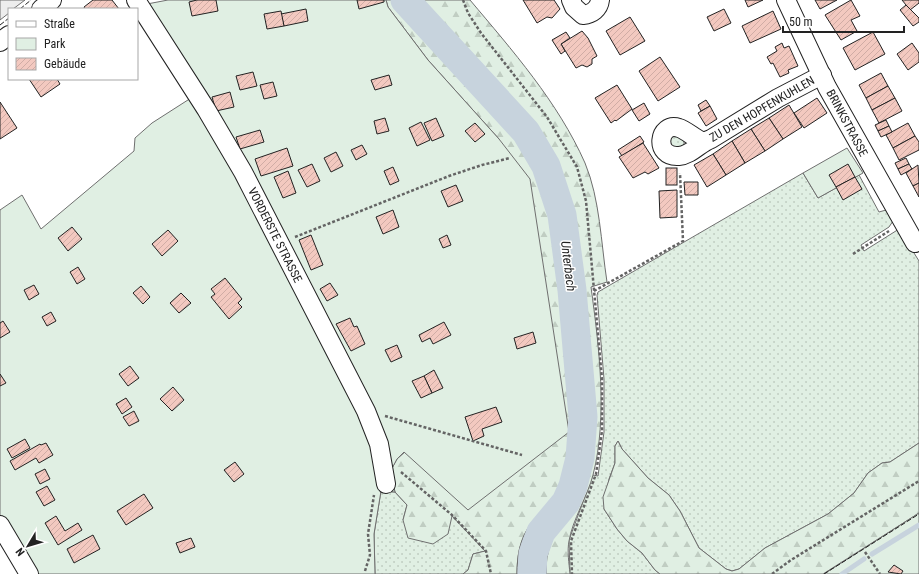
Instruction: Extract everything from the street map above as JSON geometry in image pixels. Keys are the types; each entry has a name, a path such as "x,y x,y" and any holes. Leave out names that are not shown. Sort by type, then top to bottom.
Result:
{"street":[{"path":"42,8 52,0"},
{"name":"VORDERSTE STRASSE","path":"136,0 206,109 243,172 366,411 379,444 380,486"},
{"path":"571,0 574,7 583,14 592,13 596,10 599,6 600,0"},
{"name":"BRINKSTRASSE","path":"786,0 822,75 859,146 915,243"},
{"path":"0,42 8,36"},
{"name":"ZU DEN HOPFENKUHLEN","path":"702,142 677,127 671,127 664,131 661,138 661,145 664,152 671,156 679,156 688,153 702,142 711,139 778,98 822,75"},
{"path":"0,525 29,574"}],"path":[{"path":"462,0 468,13 481,33 547,117 577,167 586,201 602,379 602,431 596,474 572,542 572,574"},
{"path":"594,290 683,241 679,156"},
{"path":"280,244 449,176 482,165 510,158"},
{"path":"853,254 903,222"},
{"path":"366,411 522,455"},
{"path":"380,454 452,516 486,551 491,574"},
{"path":"772,574 791,560 919,480"},
{"path":"365,571 370,555 368,534 380,486"},
{"path":"865,552 880,574"}],"green space":[{"path":"168,0 386,0 388,7 428,60 499,139 530,179 569,432 468,510 404,452 397,459 390,472 395,492 381,491 374,534 375,574 32,574 0,521 0,210 22,195 41,229 134,151 135,138 152,123 191,98 147,4"},
{"path":"386,0 470,0 518,57 548,98 574,141 590,177 597,206 607,282 591,287 601,381 600,429 598,453 593,475 588,491 573,525 568,545 570,574 546,574 549,550 564,515 551,506 535,520 524,536 517,563 517,574 463,574 468,570 473,554 485,551 452,516 448,534 433,544 408,538 403,520 407,505 395,492 390,472 397,459 405,452 499,139 428,60 388,7"},
{"path":"670,134 684,139 684,145 674,151 666,139"},
{"path":"847,148 863,173 818,198 803,173"},
{"path":"803,173 818,198 859,175 879,212 886,210 893,221 889,227 861,245 864,251 899,229 919,261 919,443 890,462 882,463 868,473 854,493 828,514 765,548 739,569 732,571 726,569 699,548 680,511 669,495 648,478 622,449 618,441 615,446 615,463 609,479 604,509 627,541 642,553 660,574 570,574 569,540 593,475 598,476 604,432 604,379 597,295 598,292"},
{"path":"618,441 622,449 648,478 669,495 680,511 699,548 726,569 732,571 739,569 765,548 828,514 854,493 868,473 882,463 890,462 919,443 919,513 823,574 660,574 642,553 627,541 604,509 603,497 615,463 615,446"},
{"path":"381,491 395,492 407,505 403,520 452,515 486,551 473,554 468,570 463,574 375,574 374,534"},
{"path":"919,513 919,574 824,574"}],"shaded area":[{"path":"0,0 25,0 14,8 8,8 8,14 0,20"},
{"path":"566,502 561,519 548,549 546,574 517,574 519,549 523,538 534,520 553,507"}],"building":[{"path":"93,0 112,0 118,8 84,8"},
{"path":"197,0 216,0 218,11 192,16 189,2"},
{"path":"357,0 384,0 384,2 359,9"},
{"path":"523,0 554,0 560,9 552,18 547,17 537,23"},
{"path":"745,0 763,0 748,7"},
{"path":"815,0 837,0 820,9"},
{"path":"851,0 860,16 851,20 857,31 841,40 825,15"},
{"path":"902,0 919,0 919,3 910,10"},
{"path":"906,5 919,18 919,22 913,26 900,10"},
{"path":"306,9 308,21 284,26 281,14"},
{"path":"724,9 731,23 714,31 707,17"},
{"path":"281,11 284,26 267,29 264,14"},
{"path":"773,11 781,29 750,43 742,26"},
{"path":"630,17 645,41 620,55 606,31"},
{"path":"582,31 588,38 597,56 592,59 592,64 587,67 582,65 576,68 561,44"},
{"path":"566,32 570,38 561,44 565,51 561,54 552,40"},
{"path":"873,32 885,54 855,70 843,48"},
{"path":"782,43 784,48 789,46 798,66 788,70 789,73 780,77 773,63 771,64 767,57 777,51 775,47"},
{"path":"912,43 919,53 919,62 908,70 897,54"},
{"path":"660,57 680,87 658,101 639,71"},
{"path":"253,72 257,86 240,90 236,76"},
{"path":"881,73 888,86 866,98 859,85"},
{"path":"389,75 392,85 375,90 371,80"},
{"path":"30,80 58,80 60,84 41,97"},
{"path":"273,82 277,96 264,99 260,85"},
{"path":"617,85 632,109 611,123 595,98"},
{"path":"888,86 895,98 872,110 866,98"},
{"path":"230,92 234,107 216,111 212,97"},
{"path":"817,98 827,113 804,128 794,113"},
{"path":"895,98 902,111 879,123 872,110"},
{"path":"706,100 710,106 701,111 698,105"},
{"path":"0,102 17,128 0,139"},
{"path":"644,103 650,114 639,121 632,110"},
{"path":"789,105 802,127 783,139 769,118"},
{"path":"710,106 717,119 706,126 698,113"},
{"path":"385,118 389,131 377,134 374,121"},
{"path":"436,118 444,136 432,141 424,123"},
{"path":"769,118 783,139 765,151 751,129"},
{"path":"886,120 889,126 878,131 875,125"},
{"path":"421,122 430,140 417,146 409,128"},
{"path":"475,123 485,134 475,142 465,131"},
{"path":"908,123 915,136 893,148 886,135"},
{"path":"889,126 892,132 881,137 878,131"},
{"path":"751,129 765,151 745,163 732,141"},
{"path":"260,130 264,142 240,149 236,137"},
{"path":"640,136 644,142 622,156 618,150"},
{"path":"915,136 919,142 919,150 899,160 893,148"},
{"path":"732,141 745,163 726,175 713,154"},
{"path":"643,143 659,168 648,174 645,172 633,178 619,157"},
{"path":"362,145 367,154 356,160 351,150"},
{"path":"287,148 293,166 261,176 255,159"},
{"path":"336,152 343,166 331,172 324,158"},
{"path":"713,154 726,175 707,187 694,165"},
{"path":"906,158 909,164 898,169 895,163"},
{"path":"312,164 320,181 307,187 298,170"},
{"path":"848,164 855,177 836,187 829,175"},
{"path":"909,164 912,169 901,175 898,169"},
{"path":"918,165 919,183 913,186 906,173"},
{"path":"393,167 399,181 390,185 384,171"},
{"path":"666,168 677,168 677,185 666,185"},
{"path":"288,171 296,193 283,198 274,177"},
{"path":"855,177 862,189 843,200 836,187"},
{"path":"684,182 698,182 698,195 685,195"},
{"path":"919,183 919,197 913,186"},
{"path":"456,185 463,201 448,207 441,191"},
{"path":"677,190 677,217 660,218 659,191"},
{"path":"393,210 399,227 383,234 376,217"},
{"path":"72,227 82,239 68,251 58,238"},
{"path":"168,230 178,241 162,256 152,244"},
{"path":"311,235 323,265 311,270 299,240"},
{"path":"447,235 451,245 443,248 439,239"},
{"path":"78,267 85,279 77,284 70,272"},
{"path":"225,278 242,299 238,303 242,307 229,319 211,297 215,294 211,289"},
{"path":"330,283 338,295 327,301 320,289"},
{"path":"34,285 39,294 29,300 24,290"},
{"path":"141,286 150,297 143,304 133,293"},
{"path":"181,293 191,303 179,313 170,303"},
{"path":"51,312 56,321 47,326 42,317"},
{"path":"350,318 354,327 357,326 365,344 351,351 336,324"},
{"path":"3,321 10,332 0,338 0,323"},
{"path":"444,322 451,335 433,344 430,338 422,342 419,335"},
{"path":"533,332 536,343 517,349 514,338"},
{"path":"397,345 402,357 391,362 385,350"},
{"path":"130,366 139,378 128,386 119,374"},
{"path":"434,370 443,388 432,393 424,376"},
{"path":"0,374 6,383 0,386"},
{"path":"424,376 432,393 421,398 412,381"},
{"path":"173,387 184,400 172,411 160,399"},
{"path":"126,398 132,407 122,414 116,404"},
{"path":"496,407 502,422 482,429 484,436 473,441 465,417"},
{"path":"134,411 139,421 129,426 123,417"},
{"path":"25,439 30,448 12,458 7,449"},
{"path":"46,443 53,455 39,463 36,458 15,470 10,461 40,444"},
{"path":"235,462 244,474 234,482 224,470"},
{"path":"45,469 50,479 40,484 35,474"},
{"path":"47,486 55,500 44,506 36,492"},
{"path":"144,494 153,508 126,525 117,511"},
{"path":"56,516 65,531 78,523 82,530 58,545 45,523"},
{"path":"93,535 100,549 74,563 67,549"},
{"path":"191,538 195,547 180,553 176,543"},
{"path":"894,565 903,571 901,574 888,572"}],"waterway":[{"name":"Unterbach","path":"405,0 526,132 546,166 562,215 572,290 583,417 580,458 573,486 566,502 541,532 533,554 532,574"},
{"path":"872,554 919,525"},
{"path":"842,574 864,559"}],"fence":[{"path":"21,8 31,0"},
{"path":"0,25 8,19"},
{"path":"824,574 919,514"}]}
